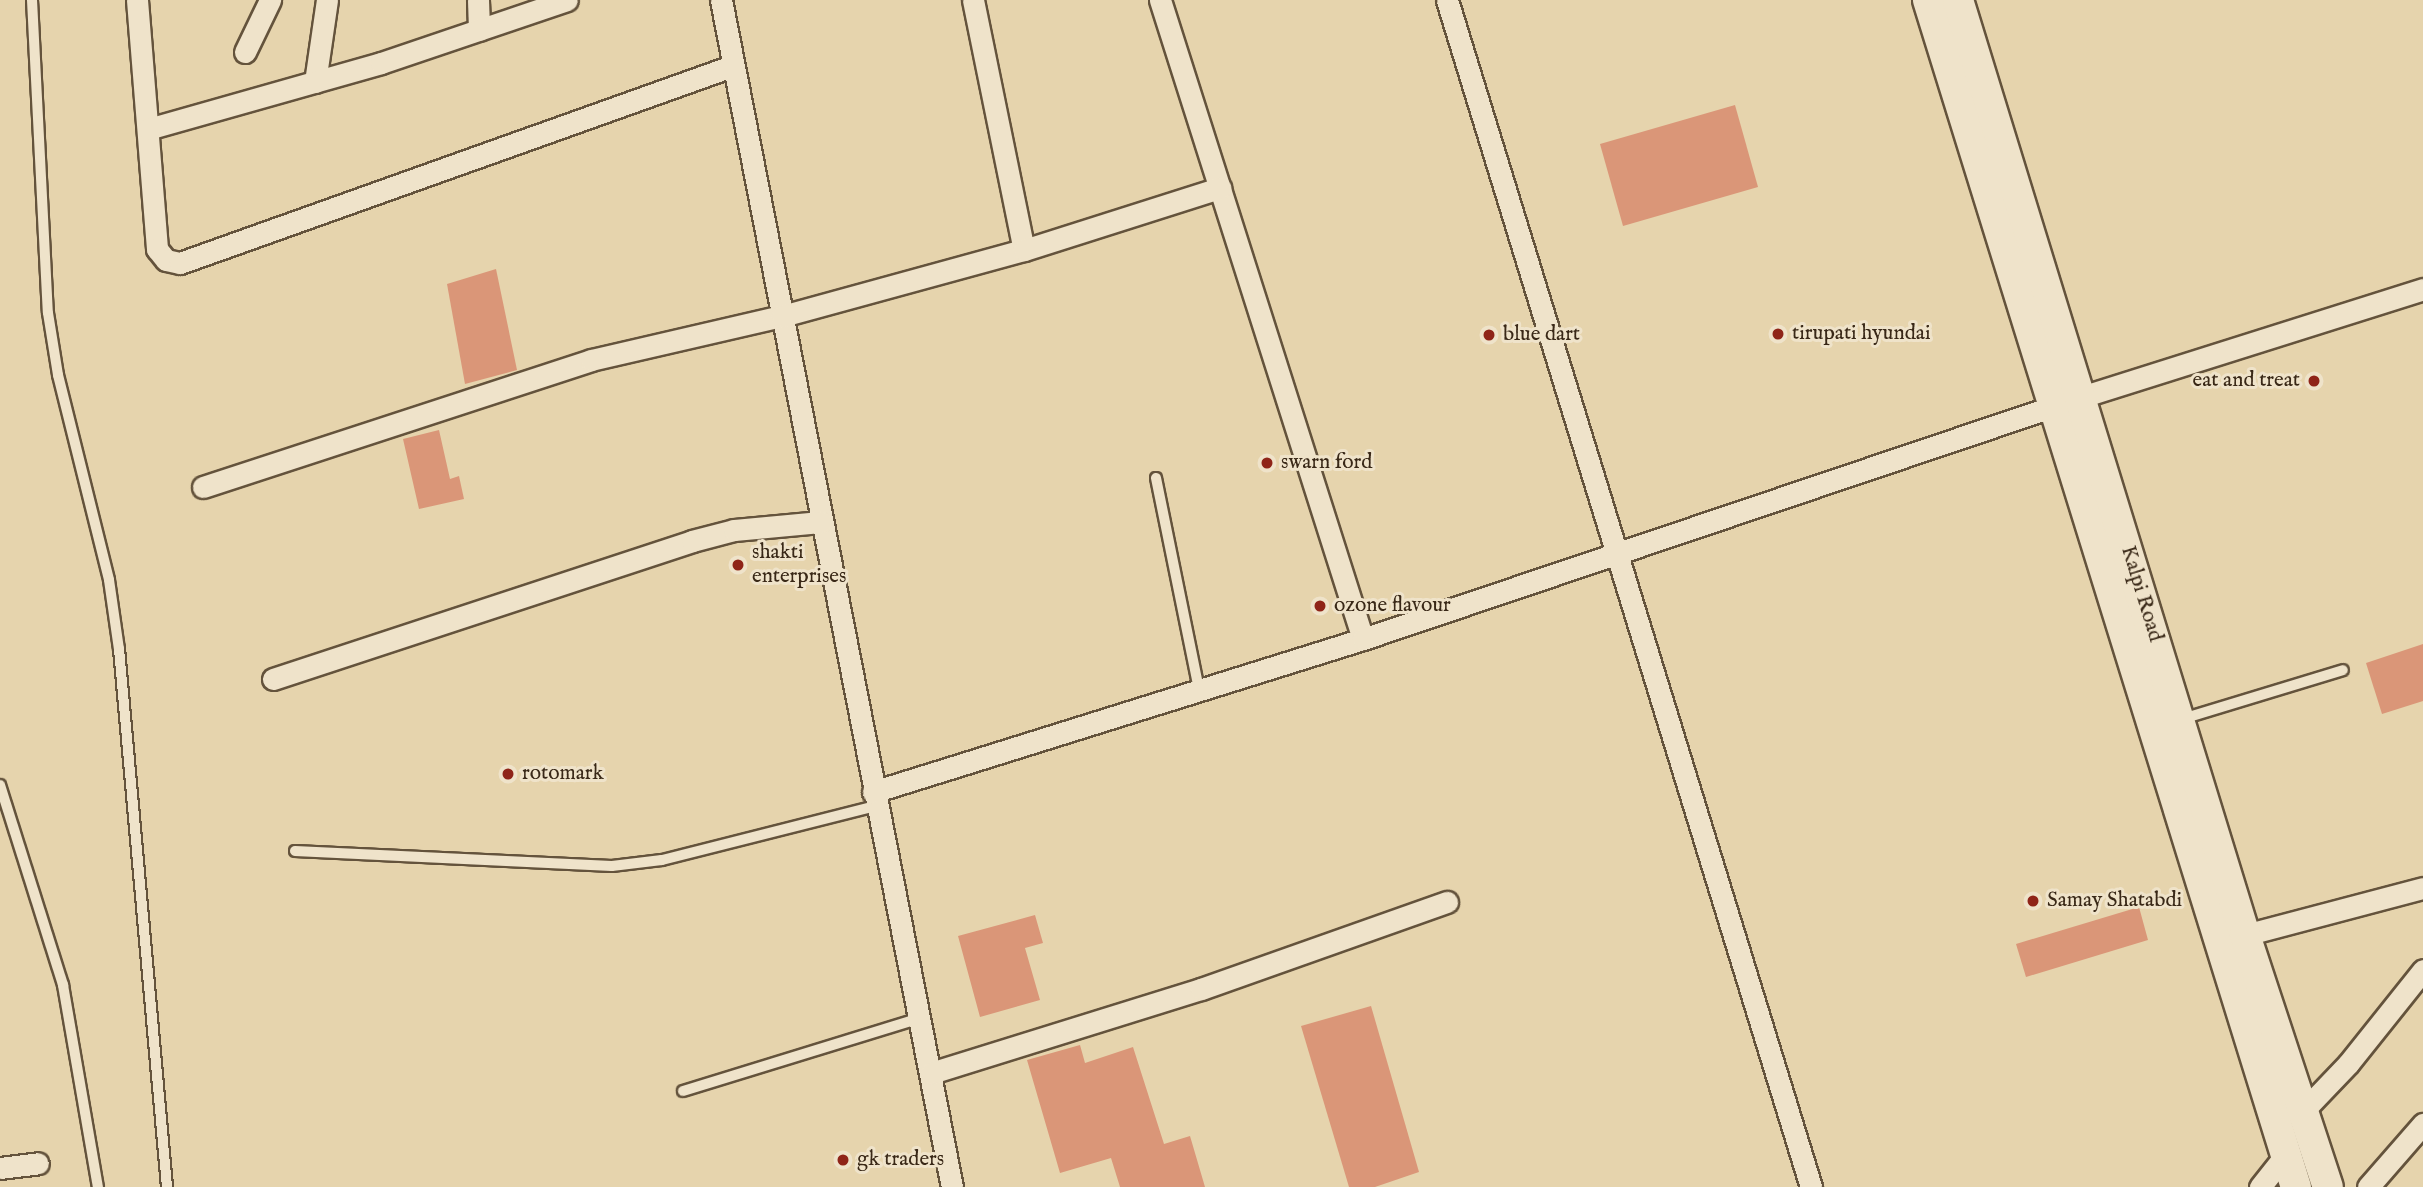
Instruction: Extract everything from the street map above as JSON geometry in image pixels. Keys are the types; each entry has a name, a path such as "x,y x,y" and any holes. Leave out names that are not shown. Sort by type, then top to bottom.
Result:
{"main road":[{"name":"Kalpi Road","path":"1928,0 2179,720 2245,935 2328,1187"},
{"name":"Kalpi Road","path":"1958,0 2069,402 2296,1187"}],"street":[{"path":"137,0 157,249 166,260 180,263 732,66"},
{"path":"245,51 270,0"},
{"path":"315,82 327,0"},
{"path":"478,0 479,30"},
{"path":"148,129 315,82 567,0"},
{"path":"721,0 874,799 952,1187"},
{"path":"973,0 1024,250"},
{"path":"1160,0 1363,639"},
{"path":"1447,0 1811,1187"},
{"path":"203,487 591,360 782,316 1024,250 1220,188"},
{"path":"874,799 1199,690 1363,639 2069,402 2423,289"},
{"path":"274,679 692,541 734,530 821,522"},
{"path":"2245,935 2423,888"},
{"path":"931,1073 1201,989 1447,902"},
{"path":"2304,1110 2342,1071 2423,970"},
{"path":"2368,1187 2423,1124"},
{"path":"2260,1187 2287,1153"},
{"path":"0,1168 38,1163"}],"lane":[{"path":"32,0 48,313 58,375 109,580 119,649 167,1187"},
{"path":"1156,478 1199,690"},
{"path":"2179,720 2343,670"},
{"path":"0,785 63,985 98,1187"},
{"path":"295,851 612,866 662,860 874,799"},
{"path":"683,1091 920,1018"}],"building":[{"path":"1735,105 1758,187 1623,226 1600,144"},
{"path":"496,269 517,370 465,384 447,284"},
{"path":"439,430 450,479 459,476 464,499 419,509 403,439"},
{"path":"2423,644 2423,701 2382,714 2366,663"},
{"path":"2139,907 2148,940 2026,977 2016,944"},
{"path":"1035,915 1043,943 1025,948 1040,1000 980,1017 958,936"},
{"path":"1371,1006 1419,1172 1375,1187 1349,1187 1301,1026"},
{"path":"1080,1045 1085,1063 1133,1047 1164,1144 1190,1136 1205,1187 1120,1187 1111,1158 1060,1173 1027,1060"}],"place":[{"name":"tirupati hyundai","path":"1778,334"},
{"name":"blue dart","path":"1489,335"},
{"name":"eat and treat","path":"2314,381"},
{"name":"swarn ford","path":"1267,463"},
{"name":"shakti enterprises","path":"738,565"},
{"name":"ozone flavour","path":"1320,606"},
{"name":"rotomark","path":"508,774"},
{"name":"Samay Shatabdi","path":"2033,901"},
{"name":"gk traders","path":"843,1160"}]}
